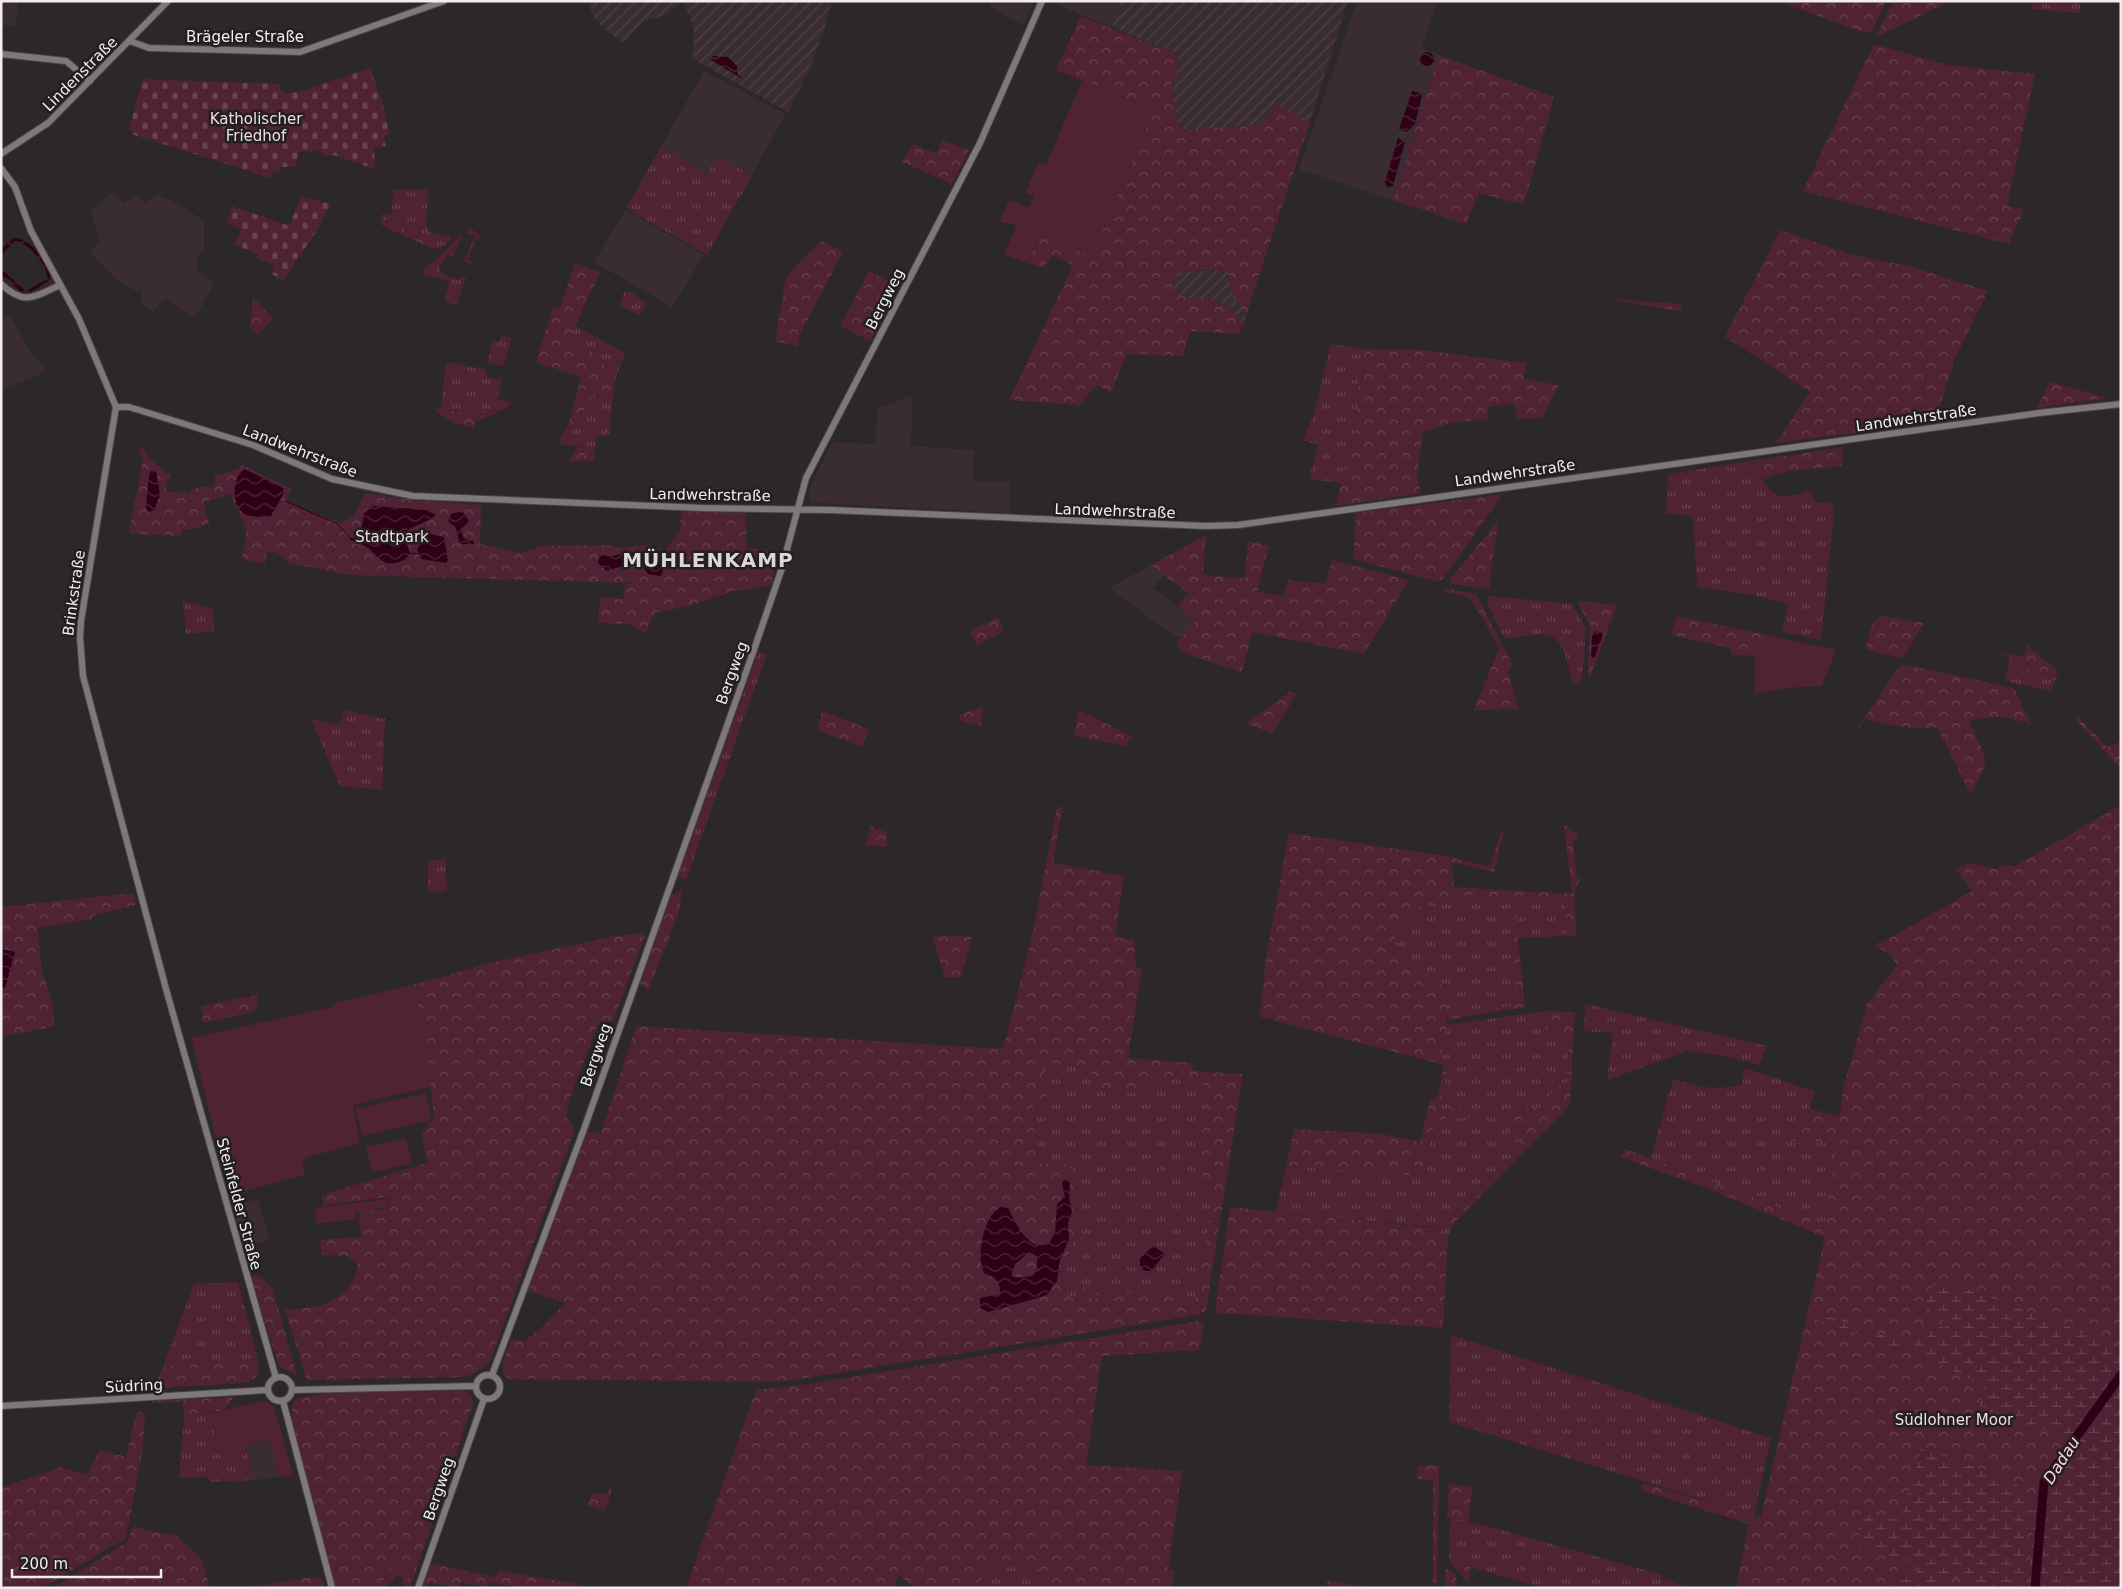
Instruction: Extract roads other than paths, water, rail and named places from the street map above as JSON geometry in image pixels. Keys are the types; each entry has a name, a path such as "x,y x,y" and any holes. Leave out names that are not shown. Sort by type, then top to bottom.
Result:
{"street":[{"name":"Lindenstraße","path":"1,154 48,123 168,1"},
{"name":"Brägeler Straße","path":"130,41 149,48 300,52 444,1"},
{"name":"Bergweg","path":"418,1588 484,1399 494,1398 500,1391 499,1380 492,1375 584,1129 759,636 782,568 806,478 980,143 1042,1"},
{"path":"1,54 66,61 90,81"},
{"path":"1,168 15,187 31,231 79,319 116,407"},
{"path":"1,284 21,298 30,298 60,285"},
{"name":"Landwehrstraße","path":"116,407 129,407 247,442 345,483 413,496 703,508 797,509 1116,523 1229,525 2030,414 2121,404"},
{"name":"Brinkstraße","path":"116,407 81,621 80,658 83,676 179,1036"},
{"name":"Steinfelder Straße","path":"179,1036 276,1378"},
{"path":"484,1399 477,1393 476,1386 480,1377 492,1375"},
{"path":"276,1378 287,1380 292,1390 290,1397 283,1401 271,1398 267,1390 269,1383 276,1378"},
{"path":"292,1390 476,1386"},
{"name":"Südring","path":"1,1406 267,1390"},
{"path":"283,1401 332,1588"}],"water":[{"path":"1424,52 1430,52 1434,59 1430,66 1424,66 1420,62 1420,56"},
{"path":"711,56 728,57 737,66 738,75 746,81 711,60"},
{"path":"1412,91 1420,93 1422,96 1415,124 1407,132 1399,129"},
{"path":"1398,138 1405,142 1393,186 1387,187 1385,182"},
{"path":"13,238 26,241 31,245 50,274 50,280 31,292 22,293 1,274 1,269 26,291 47,279 45,268 26,245 15,241 1,255 3,248"},
{"path":"245,469 283,488 284,493 271,516 249,516 239,509 235,497 235,484"},
{"path":"156,470 160,495 154,510 148,512 146,507 149,475 151,471"},
{"path":"373,506 426,510 436,515 405,532 404,537 410,553 406,559 388,563 381,560 366,547 350,540 351,537 360,538 364,513"},
{"path":"464,513 469,521 461,529 462,535 466,540 474,541 474,544 460,544 456,528 448,521 451,514"},
{"path":"426,533 444,537 448,560 446,563 421,559 417,549"},
{"path":"628,552 652,554 653,559 661,565 663,571 661,576 648,574 641,564 634,562 607,571 598,563 599,555 612,556"},
{"path":"1595,631 1603,635 1594,659 1591,658 1592,636"},
{"path":"3,949 15,952 5,988 1,987"},
{"path":"1066,1180 1070,1183 1069,1198 1072,1212 1068,1223 1069,1240 1060,1259 1057,1281 1047,1295 988,1312 980,1308 980,1298 1000,1294 998,1283 994,1278 984,1273 982,1266 981,1247 990,1219 1001,1207 1008,1208 1019,1228 1029,1240 1035,1244 1049,1244 1055,1232 1057,1204 1065,1197 1062,1182","holes":["1029,1252 1037,1256 1037,1269 1033,1276 1018,1278 1011,1276 1015,1264"]},
{"path":"1155,1247 1165,1254 1151,1271 1145,1271 1140,1266 1140,1258 1151,1248"}],"waterway":[{"path":"285,501 338,524 350,538"},
{"path":"410,553 419,554"},
{"name":"Dadau","path":"2035,1588 2044,1482 2121,1375"}],"district":[{"name":"MÜHLENKAMP","path":"708,560"}],"park label":[{"name":"Katholischer Friedhof","path":"256,128"},
{"name":"Stadtpark","path":"392,537"},
{"name":"Südlohner Moor","path":"1954,1420"}]}
